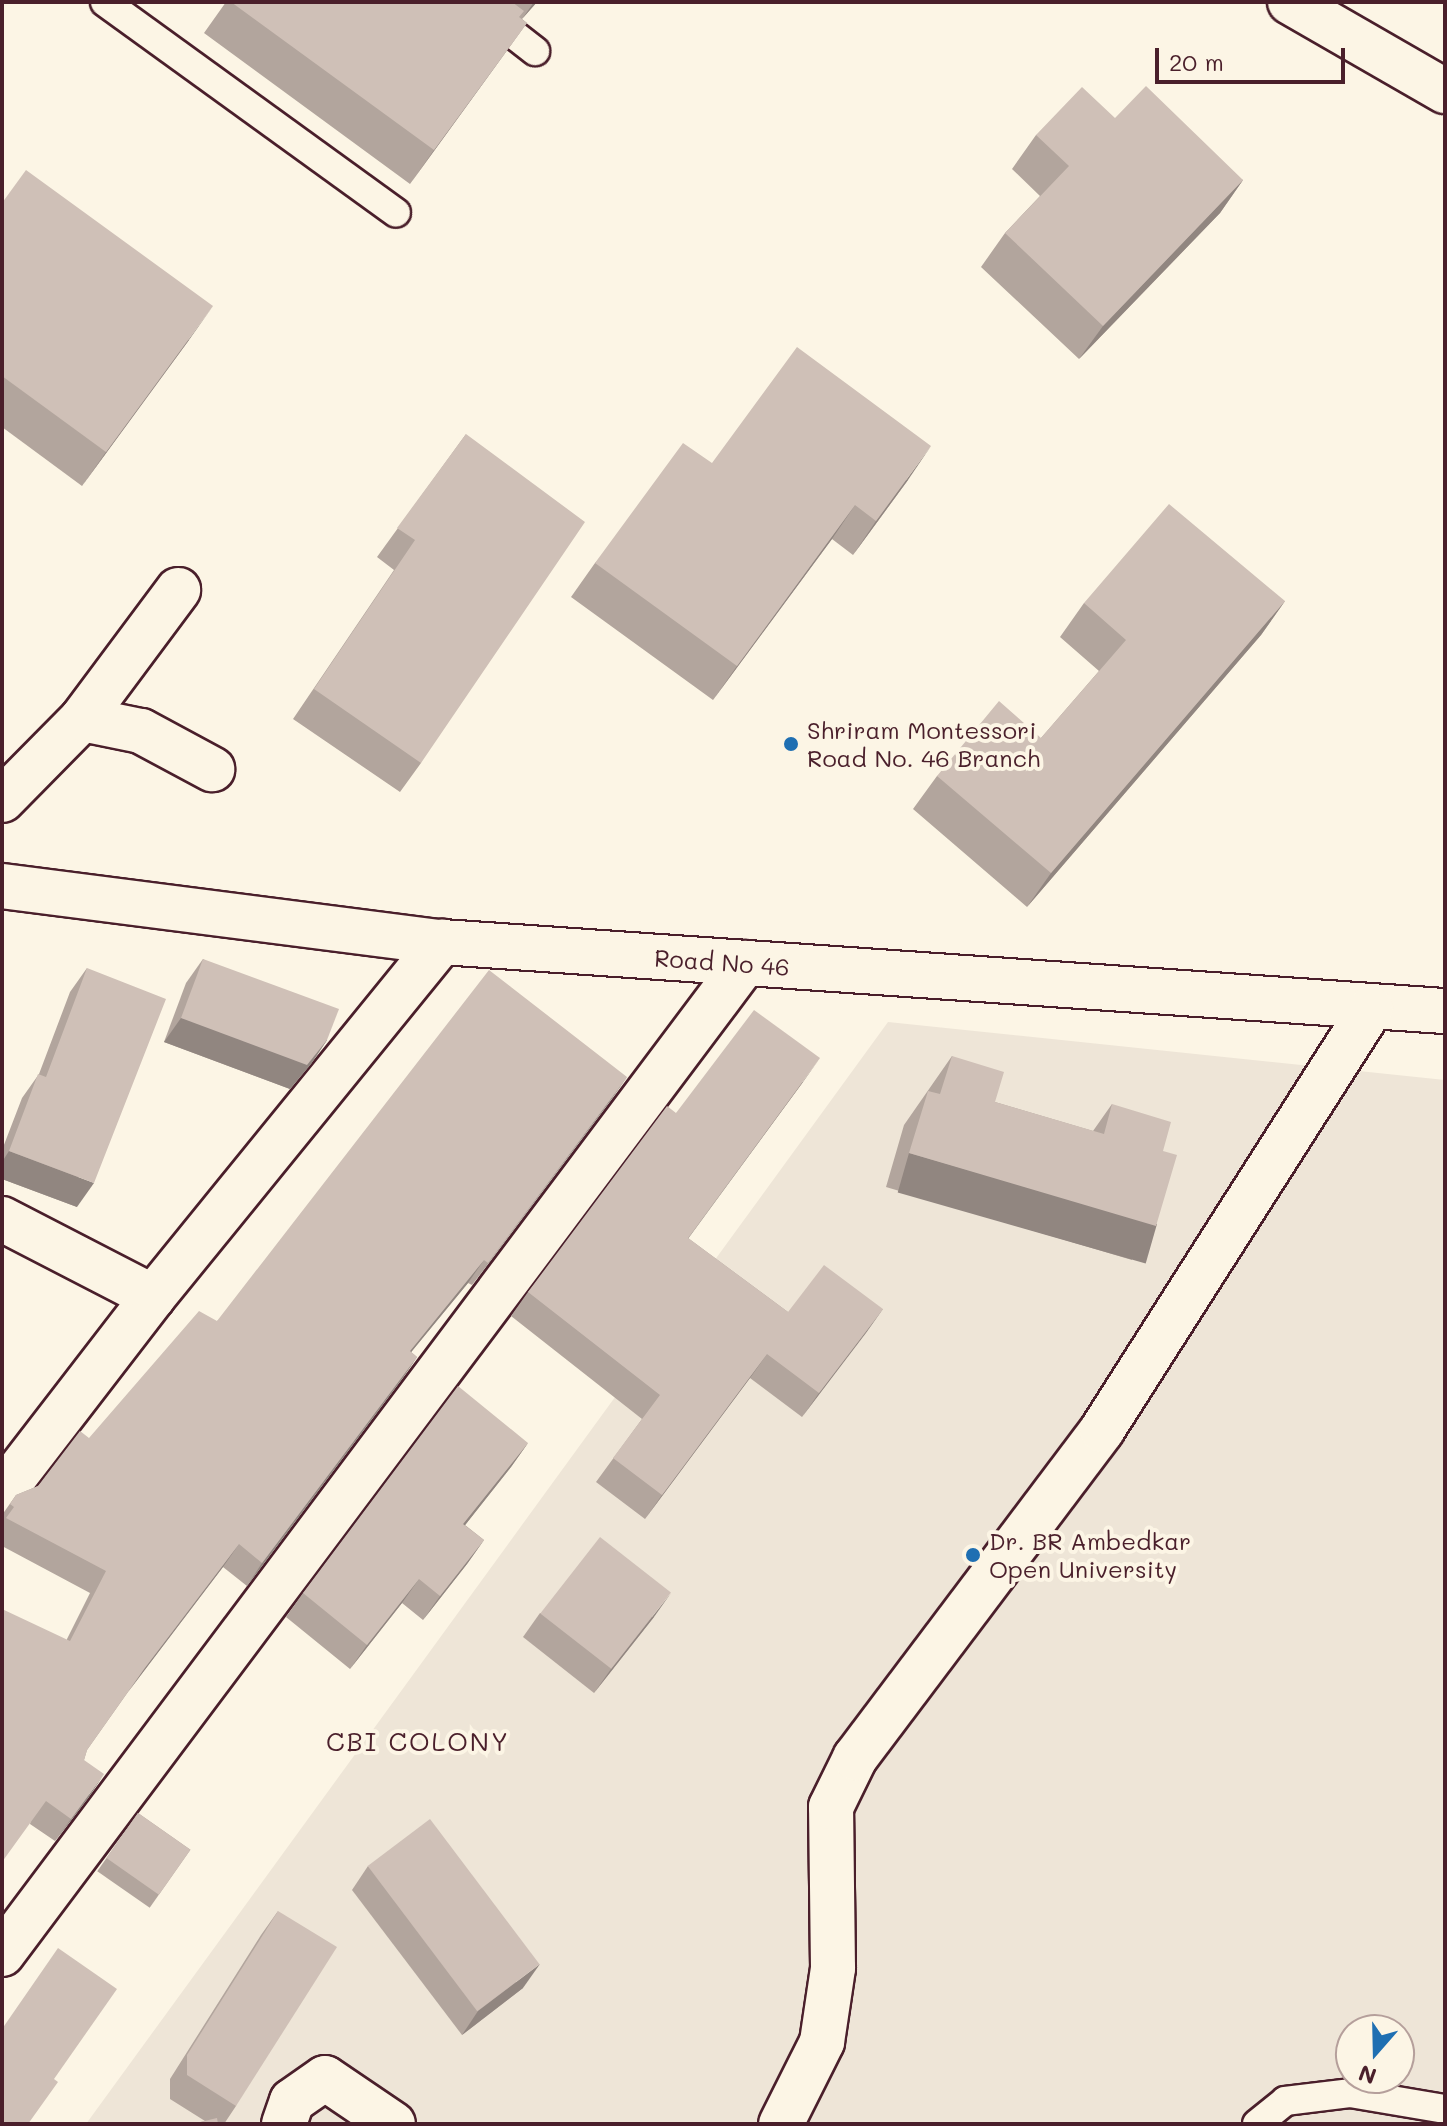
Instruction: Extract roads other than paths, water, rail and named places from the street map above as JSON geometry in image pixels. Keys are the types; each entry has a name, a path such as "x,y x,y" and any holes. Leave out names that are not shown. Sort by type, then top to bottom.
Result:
{"street":[{"path":"1290,2 1445,91"},
{"path":"2,800 82,719 178,590"},
{"path":"82,719 141,731 212,769"},
{"name":"Road No 46","path":"2,886 442,942 1445,1011"},
{"path":"2,1493 153,1297 442,942"},
{"path":"2,1954 745,963"},
{"path":"781,2124 822,2042 833,1968 831,1807 855,1758 1102,1430 1371,1008"},
{"path":"2,1219 153,1297"},
{"path":"284,2124 292,2101 325,2078 393,2124"}],"lane":[{"path":"105,2 396,213"},
{"path":"472,2 535,51"},
{"path":"1257,2124 1285,2101 1350,2093 1445,2109"}],"place":[{"name":"Shriram Montessori Road No. 46 Branch","path":"791,744"},
{"name":"Dr. BR Ambedkar Open University","path":"973,1555"}],"district":[{"name":"CBI COLONY","path":"418,1742"}]}
